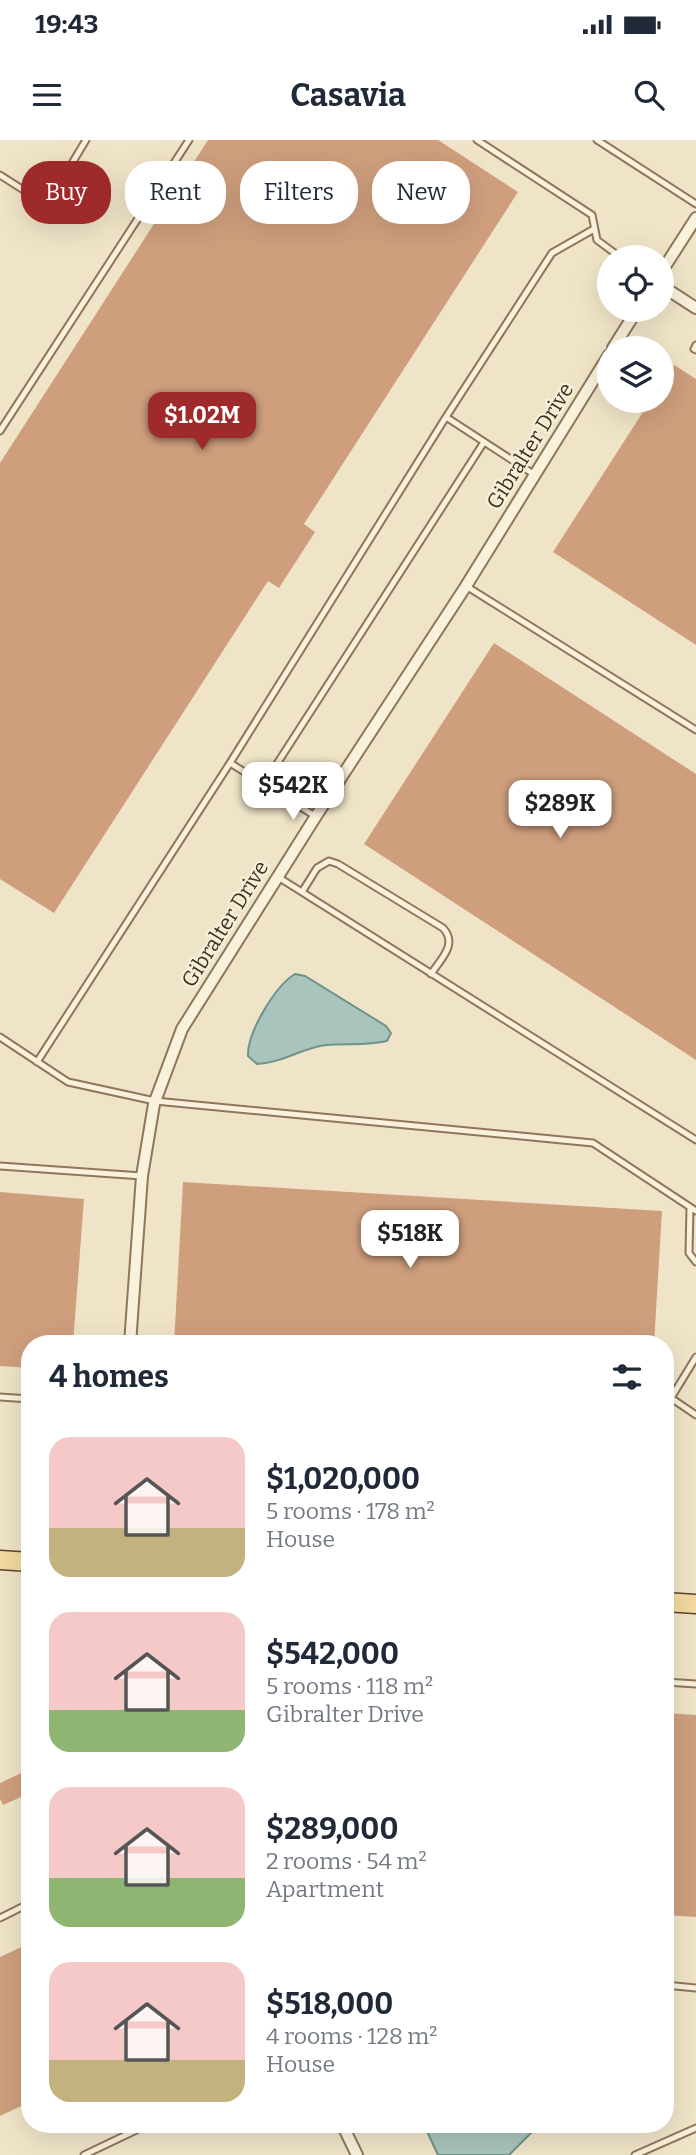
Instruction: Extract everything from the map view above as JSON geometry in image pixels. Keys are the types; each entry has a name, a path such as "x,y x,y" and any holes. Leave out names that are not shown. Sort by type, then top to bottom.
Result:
{"main road":[{"path":"0,1560 21,1561"},
{"path":"674,1603 696,1604"}],"street":[{"path":"674,252 696,218"},
{"path":"674,294 696,308"},
{"name":"Gibralter Drive","path":"131,1335 142,1176 155,1101 182,1029 316,816 466,586 597,374"},
{"path":"346,2133 357,2155"}],"lane":[{"path":"0,175 47,205 86,140"},
{"path":"0,431 189,140"},
{"path":"477,140 592,215 597,240 604,245"},
{"path":"597,140 696,204"},
{"path":"37,1062 230,763 552,253 594,229"},
{"path":"696,345 696,350"},
{"path":"446,417 535,475"},
{"path":"264,784 484,442"},
{"path":"466,586 696,730"},
{"path":"230,763 316,816"},
{"path":"302,892 317,868 329,861 443,928 450,938 450,946 431,974"},
{"path":"278,877 696,1140"},
{"path":"0,1037 68,1082 155,1101 593,1143 693,1209 689,1253 696,1262"},
{"path":"0,1167 142,1176"},
{"path":"674,1393 696,1357"},
{"path":"0,1397 21,1398"},
{"path":"674,1400 696,1415"},
{"path":"674,1683 696,1684"},
{"path":"0,1918 21,1908"},
{"path":"674,1986 696,1988"},
{"path":"635,2155 696,2128"},
{"path":"84,2155 130,2133"}],"water":[{"path":"295,974 305,976 386,1026 391,1033 387,1041 326,1045 257,1064 248,1056 257,1023 271,999"},
{"path":"428,2133 531,2133 509,2155 438,2155"}],"building":[{"path":"208,140 438,140 518,192 304,524 315,532 279,588 268,581 54,913 0,879 0,463 154,224 226,224 226,161 194,161"},
{"path":"674,365 696,379 696,645 553,552 642,413 674,413"},
{"path":"494,643 696,774 696,1060 364,844"},
{"path":"183,1182 662,1211 655,1335 174,1335"},
{"path":"0,1192 84,1199 74,1335 21,1335 21,1367 0,1366"},
{"path":"674,1714 696,1715 696,1917 674,1916"},
{"path":"21,1773 21,1797 3,1805 0,1799 0,1783"},
{"path":"21,1947 21,2106 0,2116 0,1957"}]}
